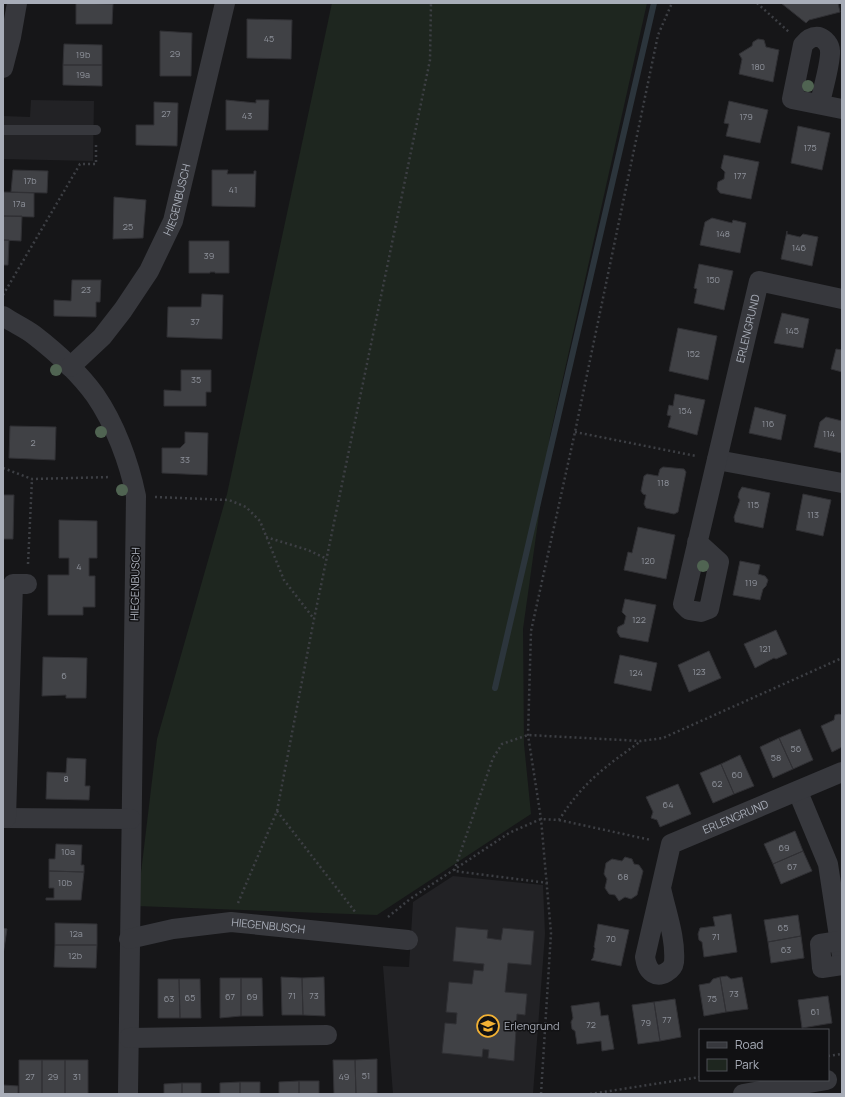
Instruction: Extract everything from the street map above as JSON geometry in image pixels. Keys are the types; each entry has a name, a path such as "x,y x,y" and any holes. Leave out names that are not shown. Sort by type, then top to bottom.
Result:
{"street":[{"path":"3,68 11,37 17,3"},
{"name":"HIEGENBUSCH","path":"70,367 102,337 123,310 149,271 173,221 225,3"},
{"path":"820,104 830,51 829,45 820,37 814,37 807,40 803,45 792,99 842,109"},
{"name":"ERLENGRUND","path":"697,542 759,281 842,299"},
{"name":"HIEGENBUSCH","path":"3,316 34,335 70,367 95,396 114,431 132,477 136,496 128,1094"},
{"path":"717,460 842,483"},
{"path":"27,584 13,584 4,818 131,818"},
{"name":"ERLENGRUND","path":"671,844 798,792 842,772"},
{"path":"798,792 828,864 841,948 820,944 822,968 842,964"},
{"path":"661,888 671,844"},
{"name":"HIEGENBUSCH","path":"129,939 173,929 231,922 366,934 408,940"},
{"path":"129,1038 327,1035"},
{"path":"829,1080 842,1078"},
{"path":"743,1094 822,1081"}],"lane":[{"path":"3,130 96,130"}],"path":[{"path":"231,922 277,811 314,619 430,60 431,3"},
{"path":"541,1094 551,933 548,883 541,819 528,735 531,631 575,432 658,35 672,3"},
{"path":"756,3 803,45"},
{"path":"3,296 80,164 96,164 96,130"},
{"path":"575,432 717,460"},
{"path":"3,468 32,479 113,477"},
{"path":"27,584 32,479"},
{"path":"148,497 228,500 246,507 260,521 284,580 314,619"},
{"path":"266,537 308,550 327,559"},
{"path":"454,871 493,758 502,744 528,735 641,741 663,738 842,658"},
{"path":"559,820 584,785 598,772 641,741"},
{"path":"277,811 355,912 366,934 410,899 509,833 541,819 559,820 671,844"},
{"path":"454,871 548,883"},
{"path":"829,1056 842,1054"},
{"path":"590,1094 699,1077"}],"shaded area":[{"path":"31,100 94,101 93,161 3,159 3,116 30,117"},
{"path":"453,876 543,885 545,934 533,1094 393,1094 383,966 409,967 413,902"}],"green space":[{"path":"332,3 647,3 550,436 523,629 524,744 531,814 377,915 137,906 157,739 227,494"}],"building":[{"path":"76,3 113,4 112,24 76,24"},
{"path":"781,3 838,3 840,12 809,20 806,23"},
{"path":"247,19 292,20 291,59 247,58"},
{"path":"160,31 192,33 191,76 160,76"},
{"path":"758,39 764,40 766,47 779,50 773,82 739,74 742,59 739,54 752,46 753,42"},
{"path":"64,44 102,45 102,65 63,65"},
{"path":"63,65 102,65 102,86 63,85"},
{"path":"226,100 256,103 256,100 269,100 268,130 226,130"},
{"path":"729,101 768,110 760,143 726,136 729,124 724,123"},
{"path":"154,102 178,103 177,146 136,145 136,125 154,125"},
{"path":"798,126 830,133 822,170 791,163"},
{"path":"724,155 759,162 751,199 720,193 717,189 718,182 724,179 725,172 721,168"},
{"path":"13,170 48,171 47,193 11,192"},
{"path":"212,170 228,170 227,174 254,174 254,171 256,171 255,207 212,206"},
{"path":"3,192 34,193 34,217 3,216"},
{"path":"114,197 146,200 143,238 113,239"},
{"path":"3,216 22,216 21,241 3,240"},
{"path":"712,218 732,223 733,220 746,223 740,253 700,245 705,222"},
{"path":"787,231 787,234 800,237 803,234 818,237 812,266 781,259"},
{"path":"3,240 9,240 8,265 3,265"},
{"path":"189,241 229,241 229,273 189,273"},
{"path":"699,264 733,271 724,310 694,303 697,289 694,288"},
{"path":"72,280 101,280 100,302 96,302 96,317 54,316 54,300 71,301"},
{"path":"202,294 223,295 222,339 167,337 168,307 201,307"},
{"path":"782,313 809,319 803,348 774,343"},
{"path":"678,328 717,336 708,380 669,371"},
{"path":"836,349 842,350 842,372 831,369"},
{"path":"181,370 211,370 211,392 206,392 206,406 164,406 164,390 181,391"},
{"path":"675,394 705,400 697,435 668,427 671,416 667,415 669,405 673,406"},
{"path":"755,407 786,415 781,440 749,433"},
{"path":"826,417 842,421 842,453 814,447 820,422"},
{"path":"10,426 56,427 55,460 9,458"},
{"path":"185,432 208,433 207,475 162,473 162,448 180,448 185,443"},
{"path":"663,467 684,469 686,472 678,512 674,514 646,508 644,504 646,495 641,491 644,476 647,474 658,476 660,469"},
{"path":"742,487 770,493 763,528 735,522 734,517 740,500 738,497 739,492"},
{"path":"803,494 831,500 823,536 796,530"},
{"path":"3,495 14,495 13,539 3,539"},
{"path":"59,520 97,521 97,558 89,558 89,576 95,576 95,607 83,607 83,615 48,615 48,575 69,575 69,558 59,558"},
{"path":"638,527 675,535 666,579 624,570 628,552 632,553"},
{"path":"740,561 760,565 758,574 765,576 768,580 763,589 760,600 733,595"},
{"path":"625,599 656,605 648,642 620,637 617,632 618,627 624,624 626,616 622,612"},
{"path":"776,630 787,654 776,659 774,658 755,668 744,644"},
{"path":"709,651 721,678 689,692 678,665"},
{"path":"620,655 657,663 651,691 614,683"},
{"path":"43,657 87,658 86,698 66,698 66,695 42,696"},
{"path":"835,715 842,715 842,747 832,752 821,726 834,720"},
{"path":"800,729 813,760 793,769 779,738"},
{"path":"779,738 793,769 773,778 760,747"},
{"path":"740,755 754,786 734,794 721,764"},
{"path":"67,758 86,759 85,786 90,786 89,800 46,799 47,772 66,773"},
{"path":"721,764 734,794 713,803 700,773"},
{"path":"678,784 691,814 660,827 657,820 651,818 653,812 646,797"},
{"path":"795,831 803,851 773,864 764,844"},
{"path":"56,844 82,845 81,865 84,865 84,872 49,871 49,859 55,859"},
{"path":"803,851 812,871 781,884 773,864"},
{"path":"625,857 632,859 634,864 639,865 643,871 637,895 631,899 625,897 619,901 615,895 609,894 605,888 607,879 604,874 606,863 612,859 622,861"},
{"path":"49,871 84,872 81,900 46,900 46,898 54,898 54,888 49,888"},
{"path":"731,914 737,952 704,957 702,942 699,940 698,934 700,928 715,926 713,917"},
{"path":"798,915 801,936 768,942 764,920"},
{"path":"55,923 97,924 97,945 55,945"},
{"path":"598,924 629,930 621,966 591,960 593,958 595,948"},
{"path":"456,927 488,930 487,938 501,940 503,928 534,931 531,965 508,963 505,992 527,994 525,1015 517,1014 514,1061 488,1058 489,1050 483,1049 482,1057 442,1053 445,1023 456,1024 457,1013 446,1012 449,982 472,984 474,970 483,971 484,964 453,961"},
{"path":"3,928 7,929 3,955"},
{"path":"801,936 804,958 771,963 768,942"},
{"path":"55,945 97,945 96,968 54,967"},
{"path":"727,976 731,979 742,977 748,1009 726,1012 720,977"},
{"path":"281,977 302,978 303,1015 282,1015"},
{"path":"324,977 325,1016 303,1015 302,978"},
{"path":"720,977 726,1012 704,1016 699,985 710,983 713,979"},
{"path":"220,978 241,978 241,1016 220,1018"},
{"path":"241,978 262,978 263,1016 241,1016"},
{"path":"158,979 179,979 180,1018 158,1018"},
{"path":"179,979 200,979 201,1018 180,1018"},
{"path":"828,996 832,1023 802,1028 798,1000"},
{"path":"675,999 681,1037 660,1041 654,1002"},
{"path":"599,1002 601,1016 608,1015 614,1049 602,1051 601,1041 577,1044 575,1031 572,1029 571,1022 573,1018 571,1006"},
{"path":"654,1002 660,1041 638,1044 632,1005"},
{"path":"377,1059 377,1093 356,1094 355,1060"},
{"path":"19,1060 42,1060 42,1094 19,1094"},
{"path":"42,1060 65,1060 65,1094 42,1094"},
{"path":"65,1060 88,1060 88,1094 65,1094"},
{"path":"333,1060 355,1060 356,1094 334,1094"},
{"path":"299,1081 299,1094 279,1094 279,1082"},
{"path":"299,1081 319,1081 319,1094 299,1094"},
{"path":"240,1082 240,1094 220,1094 220,1083"},
{"path":"240,1082 260,1082 260,1094 240,1094"},
{"path":"182,1083 182,1094 164,1094 164,1084"},
{"path":"182,1083 201,1083 201,1094 182,1094"},
{"path":"3,1085 18,1086 18,1094 3,1094"}],"waterway":[{"path":"495,688 654,3"}],"place":[{"name":"Erlengrund","path":"488,1026"}]}
